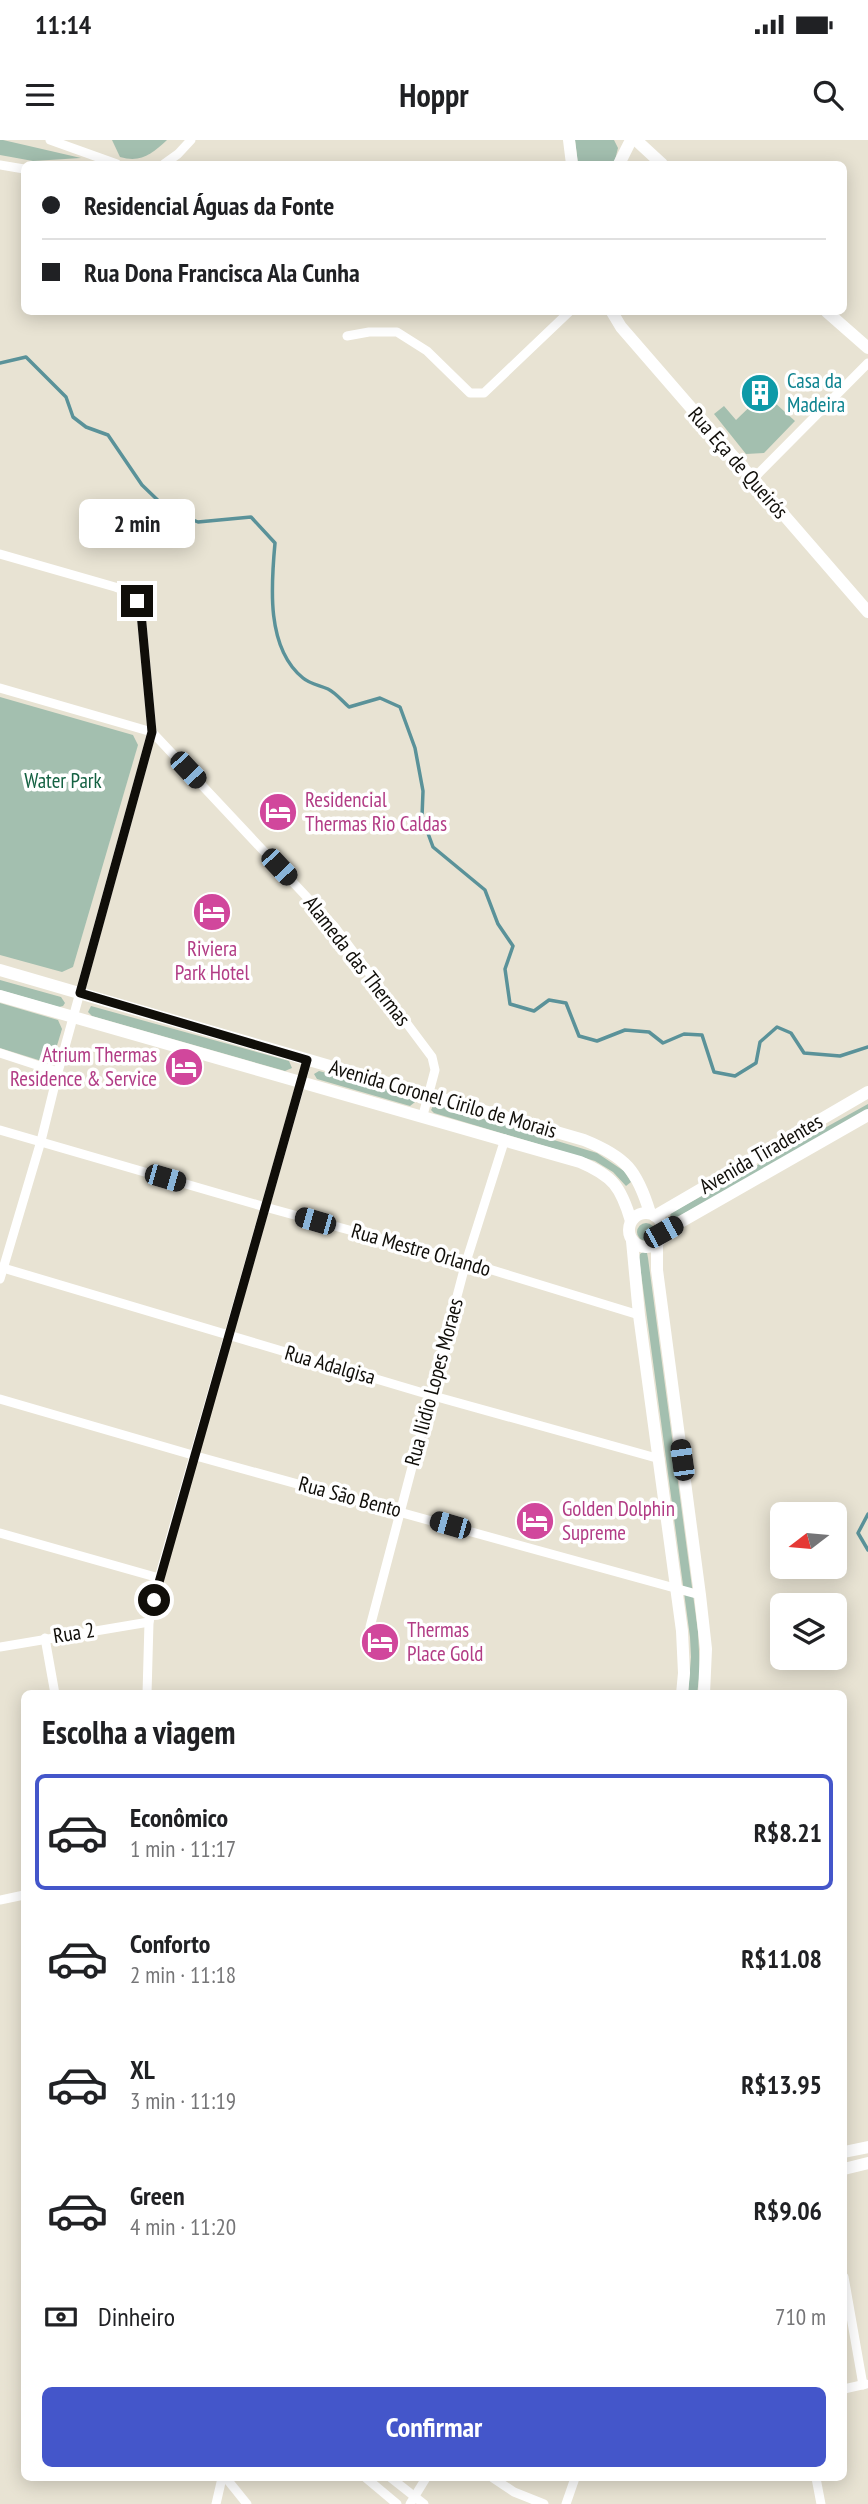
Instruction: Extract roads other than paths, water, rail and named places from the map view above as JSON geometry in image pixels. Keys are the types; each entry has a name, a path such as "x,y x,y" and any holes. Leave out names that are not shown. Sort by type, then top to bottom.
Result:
{"main road":[{"path":"569,140 572,161"},
{"path":"621,161 633,140 658,161"},
{"name":"Rua Eça de Queirós","path":"614,315 621,327 868,612"},
{"path":"830,315 868,348"},
{"name":"Avenida Coronel Cirilo de Morais","path":"0,970 594,1143 615,1155 641,1184 652,1214"},
{"name":"Avenida Coronel Cirilo de Morais","path":"0,996 580,1162 600,1170 612,1180 623,1195 631,1221"},
{"name":"Avenida Tiradentes","path":"652,1214 868,1092"},
{"name":"Avenida Tiradentes","path":"660,1238 868,1115"},
{"path":"623,1195 641,1184"},
{"path":"682,1690 684,1654 639,1315 632,1241 628,1231 631,1221 639,1214 652,1214 661,1223 657,1270 700,1595 706,1649 704,1690"},
{"path":"632,1241 647,1248 660,1238"},
{"path":"847,2151 868,2147"},
{"path":"847,2168 868,2163"}],"street":[{"path":"50,140 109,161"},
{"path":"168,161 191,140"},
{"path":"0,165 21,168"},
{"path":"346,336 369,332 397,332 427,351 470,393 484,393 566,315"},
{"path":"752,480 868,363"},
{"path":"0,554 121,589 137,601 141,613 152,732 41,1141 0,1279"},
{"path":"0,688 152,732"},
{"name":"Alameda das Thermas","path":"152,732 334,926 432,1057 435,1070 423,1115"},
{"path":"0,1053 58,1072"},
{"path":"147,1690 149,1622 159,1578 307,1060"},
{"name":"Rua Mestre Orlando","path":"0,1130 466,1262 639,1315"},
{"name":"Rua Ilidio Lopes Moraes","path":"370,1627 466,1262 505,1139"},
{"name":"Rua Adalgisa","path":"2,1268 430,1395 660,1459"},
{"name":"Rua São Bento","path":"0,1399 700,1595"},
{"path":"0,1533 159,1578"},
{"name":"Rua 2","path":"0,1647 149,1622"},
{"path":"45,1638 54,1690"},
{"path":"0,1900 21,1896"},
{"path":"847,2292 865,2384 847,2388"},
{"path":"215,2504 223,2481"},
{"path":"227,2481 247,2504"},
{"path":"370,2481 397,2504"},
{"path":"394,2481 412,2500 424,2504"},
{"path":"412,2500 424,2481"},
{"path":"498,2481 514,2492 544,2504"},
{"path":"566,2504 574,2481"},
{"path":"817,2481 821,2504"}],"waterway":[{"path":"0,363 26,357 66,397 73,417 86,427 108,435 142,485 168,510 198,522 251,517 275,543 272,597 282,650 303,678 331,691 349,707 380,698 400,707 415,748 423,791 422,817 433,847 485,890 498,924 513,946 505,969 510,1004 534,1011 549,1000 566,1003 579,1036 597,1041 625,1030 649,1032 663,1043 684,1034 702,1035 714,1072 735,1076 756,1063 760,1042 777,1027 791,1033 804,1053 840,1056 868,1047"},
{"path":"868,1514 858,1533 868,1550"}],"place":[{"name":"Casa da Madeira","path":"760,393"},
{"name":"Residencial Thermas Rio Caldas","path":"278,812"},
{"name":"Riviera Park Hotel","path":"212,912"},
{"name":"Atrium Thermas Residence & Service","path":"184,1067"},
{"name":"Golden Dolphin Supreme","path":"535,1521"},
{"name":"Thermas Place Gold","path":"380,1642"}],"park label":[{"name":"Water Park","path":"63,781"}]}
